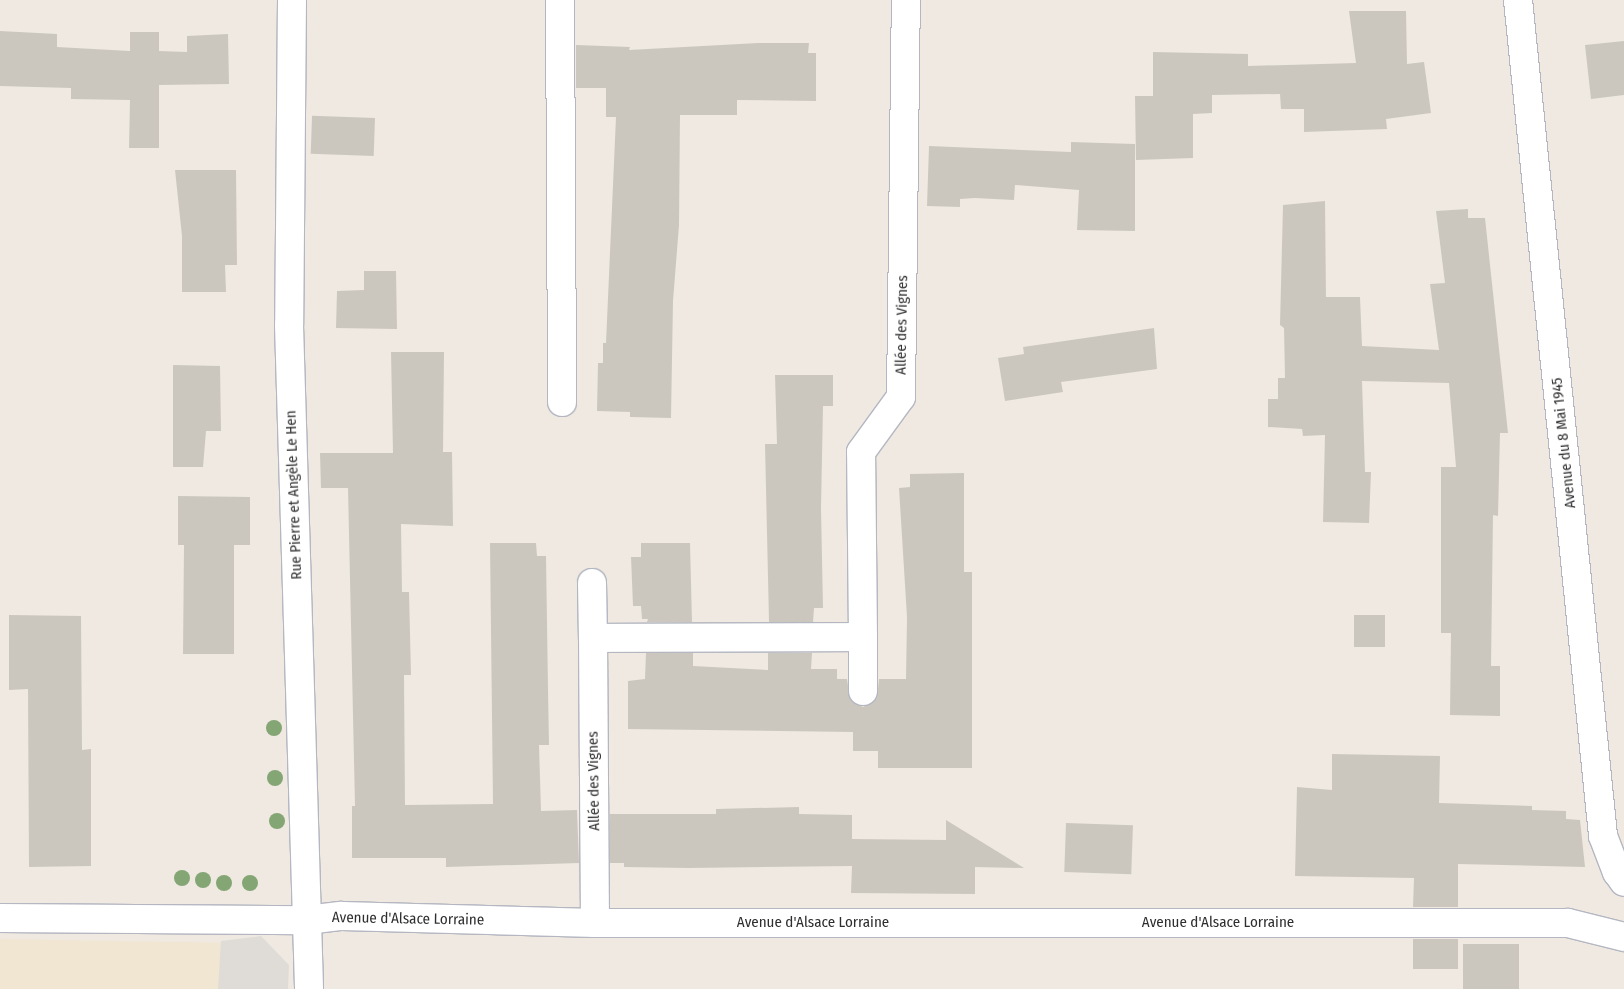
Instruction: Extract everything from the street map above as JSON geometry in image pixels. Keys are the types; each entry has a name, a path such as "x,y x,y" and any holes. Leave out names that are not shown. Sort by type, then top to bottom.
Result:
{"street":[{"name":"Rue Pierre et Angèle Le Hen","path":"292,0 289,325 309,989"},
{"path":"560,0 562,402"},
{"name":"Allée des Vignes","path":"863,690 861,452 901,397 906,0"},
{"name":"Avenue du 8 Mai 1945","path":"1518,0 1603,836 1617,872 1624,882"},
{"name":"Allée des Vignes","path":"592,583 595,923"},
{"path":"592,638 863,637"},
{"name":"Avenue d'Alsace Lorraine","path":"0,918 307,920 342,916 595,923 1568,923 1624,937"},
{"path":"1624,944 1624,954"}],"shaded area":[{"path":"261,936 289,965 288,989 218,989 221,941"},
{"path":"0,939 221,943 220,989 0,989"}],"building":[{"path":"1349,11 1406,11 1407,64 1424,62 1431,113 1386,119 1387,129 1304,132 1304,109 1281,109 1280,94 1212,95 1212,113 1193,114 1193,158 1136,160 1135,96 1153,96 1153,52 1248,54 1248,66 1356,63"},
{"path":"0,31 57,34 57,47 130,51 130,32 159,32 159,51 187,52 187,36 228,34 229,84 159,85 159,148 129,148 130,100 71,99 71,88 0,86"},
{"path":"1624,41 1624,95 1591,99 1585,45"},
{"path":"758,43 809,43 808,53 816,53 816,101 737,100 737,115 680,115 679,225 673,301 671,418 630,417 630,412 597,411 598,363 603,363 603,343 606,343 616,117 606,117 606,88 576,88 576,45 630,47 629,50"},
{"path":"312,116 375,118 374,156 311,154"},
{"path":"1071,142 1135,144 1135,231 1077,230 1079,190 1015,185 1014,200 960,199 960,207 927,206 929,146 1071,152"},
{"path":"175,170 236,170 237,265 225,265 226,292 182,292 182,236"},
{"path":"1325,201 1326,297 1360,297 1362,346 1439,350 1430,284 1445,283 1436,211 1468,209 1468,218 1485,218 1508,433 1500,433 1498,516 1493,515 1491,666 1500,666 1500,716 1450,715 1451,633 1441,633 1441,467 1456,467 1449,383 1362,381 1365,472 1371,472 1369,523 1323,522 1325,435 1303,436 1302,429 1268,427 1268,399 1278,399 1278,378 1285,378 1284,328 1280,325 1283,205"},
{"path":"364,271 396,271 397,329 336,328 337,291 364,290"},
{"path":"1154,328 1157,369 1061,382 1063,392 1005,401 998,358 1024,354 1023,347"},
{"path":"391,352 444,352 443,452 452,452 453,526 401,524 402,592 409,592 411,675 404,675 405,805 493,804 490,543 536,543 537,556 546,556 549,745 539,745 541,811 577,810 579,863 446,867 446,858 352,858 352,806 355,806 348,488 321,488 320,453 393,453"},
{"path":"173,365 220,366 221,431 206,431 203,467 173,467"},
{"path":"775,375 833,375 833,406 823,406 821,508 823,608 814,608 813,622 769,622 765,444 777,444"},
{"path":"964,473 964,572 972,572 972,768 878,768 878,751 853,751 853,732 628,729 628,681 645,679 646,653 693,653 693,666 768,670 768,653 812,653 811,669 837,669 837,679 847,679 850,699 863,707 877,698 879,679 906,679 907,617 899,488 910,487 910,474"},
{"path":"178,496 250,497 250,545 234,545 234,654 183,654 184,545 178,545"},
{"path":"641,543 690,543 692,622 647,622 648,619 642,619 641,606 633,606 631,557 641,557"},
{"path":"9,615 81,616 82,750 91,749 91,866 29,867 28,689 9,690"},
{"path":"1354,615 1385,615 1385,647 1354,647"},
{"path":"1332,754 1440,756 1439,803 1532,806 1532,810 1566,811 1566,819 1580,820 1585,867 1458,864 1458,907 1413,907 1414,878 1295,876 1297,787 1332,790"},
{"path":"799,807 799,814 852,815 852,839 946,840 946,820 1024,868 975,867 975,894 851,893 852,866 688,868 624,867 624,863 610,863 610,814 716,814 716,809"},
{"path":"1066,823 1133,825 1131,874 1064,872"},
{"path":"1413,939 1458,939 1458,969 1413,969"},
{"path":"1463,944 1519,944 1519,989 1463,989"}]}
